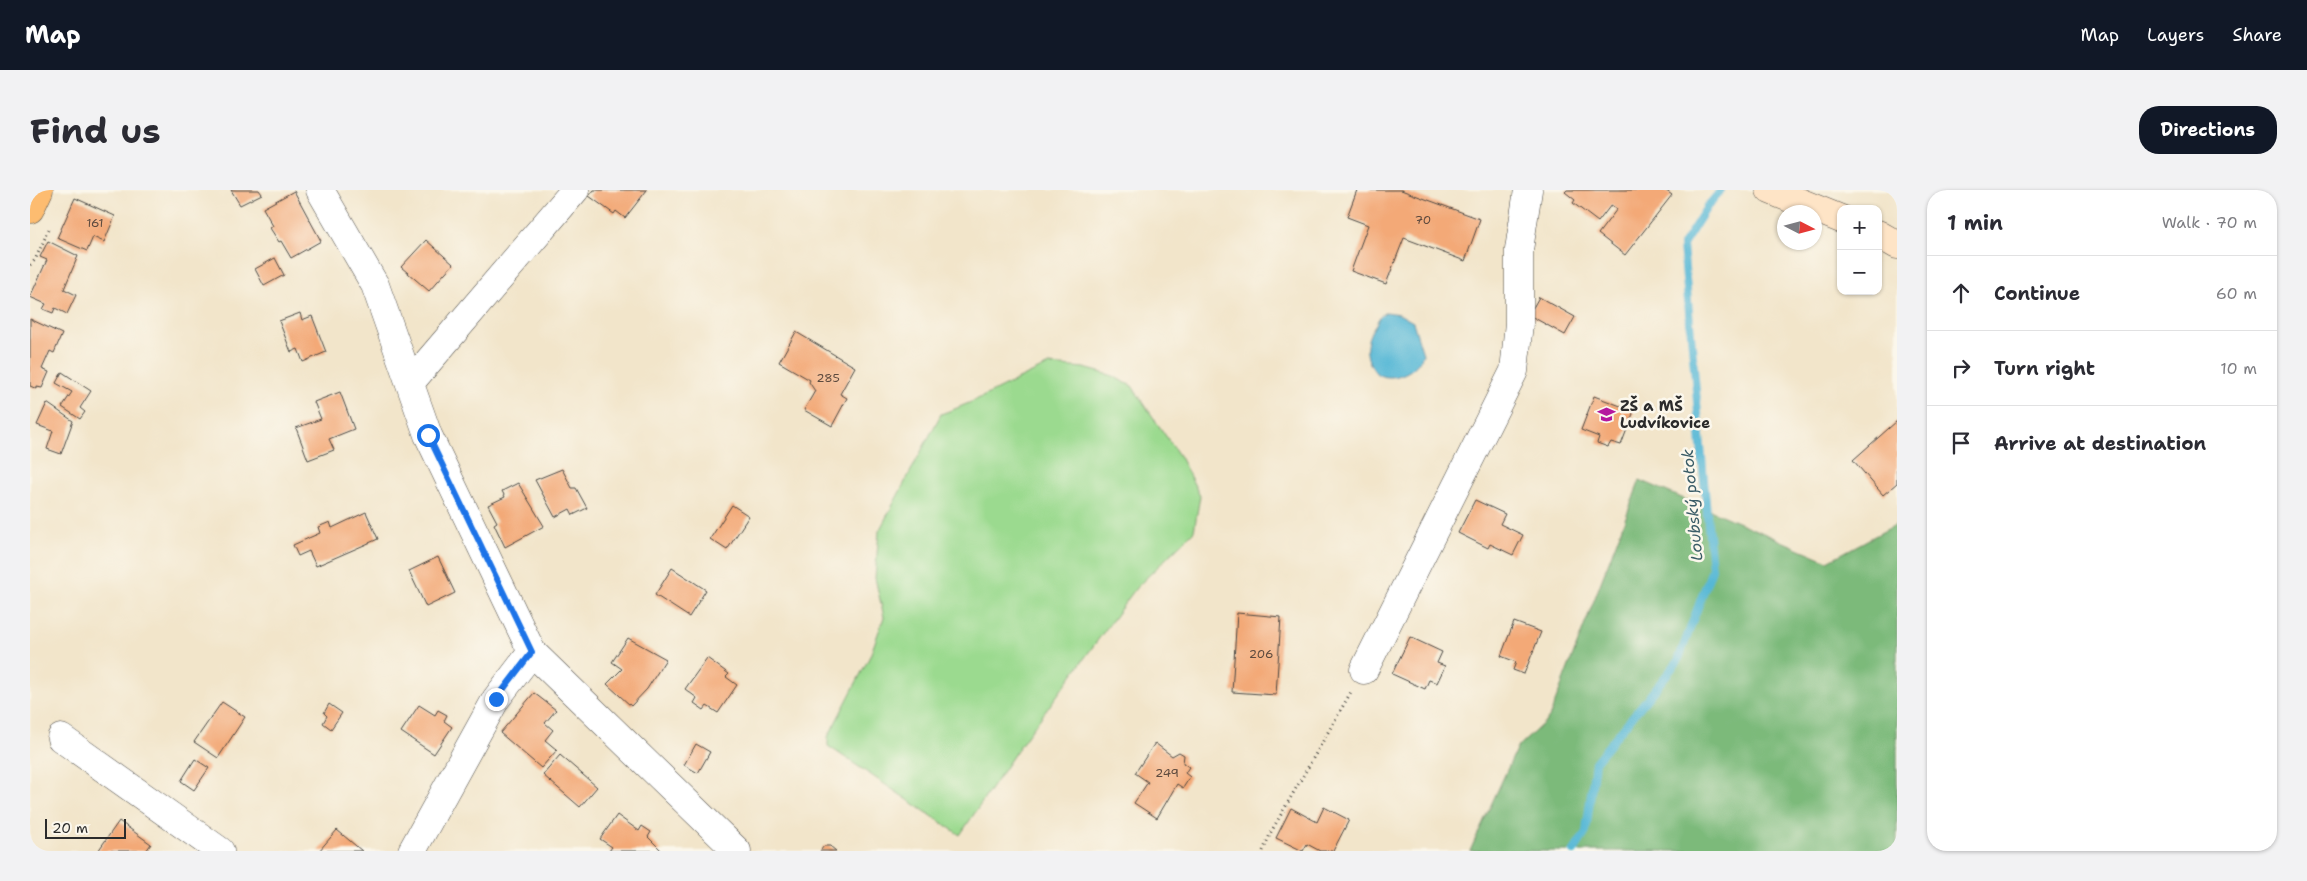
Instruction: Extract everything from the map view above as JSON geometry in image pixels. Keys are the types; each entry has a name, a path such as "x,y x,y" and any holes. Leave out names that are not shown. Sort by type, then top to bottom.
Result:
{"main road":[{"path":"30,209 39,190"}],"street":[{"path":"320,190 375,285 428,435 532,652 737,851"},
{"path":"410,383 575,190"},
{"path":"1364,670 1514,371 1519,323 1519,250 1528,190"},
{"path":"1770,190 1837,218"},
{"path":"1882,236 1897,245"},
{"path":"412,851 496,699 532,652"},
{"path":"61,738 220,851"}],"path":[{"path":"1263,851 1271,832 1364,670"}],"green space":[{"path":"1049,365 1084,368 1110,375 1132,386 1180,457 1200,496 1194,531 1136,588 1017,750 960,835 828,746 828,737 870,656 884,617 875,578 879,531 941,414 969,403"},
{"path":"1640,480 1828,561 1897,524 1897,851 1470,851 1517,748 1549,718"}],"water":[{"path":"1386,312 1399,314 1413,322 1423,354 1416,366 1404,374 1390,377 1377,374 1372,368 1367,355 1369,336 1382,314"}],"building":[{"path":"231,190 259,190 262,194 240,205"},
{"path":"594,190 647,190 625,218 616,211 614,214 589,196"},
{"path":"1357,190 1401,190 1480,219 1465,261 1404,238 1386,284 1351,271 1368,225 1347,217"},
{"path":"1567,190 1665,190 1672,195 1625,255 1598,234 1617,209 1611,205 1598,222 1573,203 1575,200 1565,192"},
{"path":"294,191 321,241 291,258 281,241 279,242 270,228 273,226 263,208"},
{"path":"75,198 115,216 104,242 93,237 87,251 57,238"},
{"path":"426,240 453,264 429,291 401,267"},
{"path":"48,241 78,256 64,289 76,295 67,314 55,308 53,313 43,309 46,304 30,297 47,260 40,257"},
{"path":"275,258 284,275 264,286 255,269"},
{"path":"1539,297 1575,317 1565,335 1529,315"},
{"path":"300,313 302,320 312,316 326,352 303,362 298,349 291,352 279,321"},
{"path":"30,319 62,334 54,353 50,351 42,369 49,372 42,388 37,387 37,389 30,386"},
{"path":"796,332 855,367 840,394 847,398 832,426 804,410 815,391 809,382 810,380 779,362"},
{"path":"62,372 91,391 80,408 85,412 80,419 62,407 72,392 56,383"},
{"path":"340,392 354,429 329,439 334,450 308,460 296,428 321,419 314,402"},
{"path":"1594,396 1634,411 1621,445 1611,442 1608,447 1597,443 1599,437 1581,430"},
{"path":"47,403 73,421 61,454 47,449 53,431 37,425"},
{"path":"1897,421 1897,483 1883,495 1853,460"},
{"path":"562,469 572,488 576,488 587,508 573,515 570,509 555,517 535,480"},
{"path":"518,483 544,526 505,547 494,524 497,522 488,505 505,497 502,491"},
{"path":"1475,500 1505,514 1500,524 1523,535 1513,555 1490,544 1488,548 1458,533"},
{"path":"732,505 749,516 727,550 710,539"},
{"path":"366,512 378,539 316,566 309,551 298,556 293,545 320,533 318,527 330,522 332,528"},
{"path":"438,557 455,593 426,607 409,571"},
{"path":"672,568 706,590 689,617 655,595"},
{"path":"1237,613 1281,617 1276,695 1232,692"},
{"path":"1514,622 1541,632 1524,674 1513,670 1516,662 1501,656"},
{"path":"1410,637 1442,652 1437,663 1445,666 1437,683 1429,680 1425,689 1392,674"},
{"path":"628,638 666,659 647,689 631,706 607,684 622,669 612,662"},
{"path":"707,658 729,674 726,677 737,685 718,713 707,706 704,710 694,703 697,698 685,689"},
{"path":"534,693 556,710 545,723 553,730 545,740 557,750 541,768 500,733"},
{"path":"222,702 245,717 218,758 194,742"},
{"path":"329,704 342,713 331,729 323,723 327,716 324,713"},
{"path":"419,705 435,715 438,710 447,715 444,721 452,727 434,754 401,732"},
{"path":"1155,743 1172,756 1179,752 1184,755 1183,763 1189,767 1185,773 1190,777 1183,788 1177,784 1157,818 1134,803 1148,782 1135,773"},
{"path":"696,744 710,752 698,773 684,765"},
{"path":"560,755 597,787 580,807 543,775"},
{"path":"195,759 209,768 194,790 181,781"},
{"path":"1324,807 1349,820 1333,851 1320,851 1307,844 1303,851 1276,838 1291,808 1317,822"},
{"path":"617,815 639,831 642,826 651,832 648,837 661,850 609,851 612,847 600,839"},
{"path":"119,821 151,844 146,851 98,851"},
{"path":"337,830 362,851 319,851"},
{"path":"824,846 830,846 836,851 820,851"}],"waterway":[{"name":"Loubský potok","path":"1574,851 1586,832 1595,762 1678,661 1712,569 1683,245 1707,207 1721,190"}],"place":[{"name":"ZŠ a MŠ Ludvíkovice","path":"1606,415"}],"route":[{"path":"428,435 532,652 496,699"}]}
